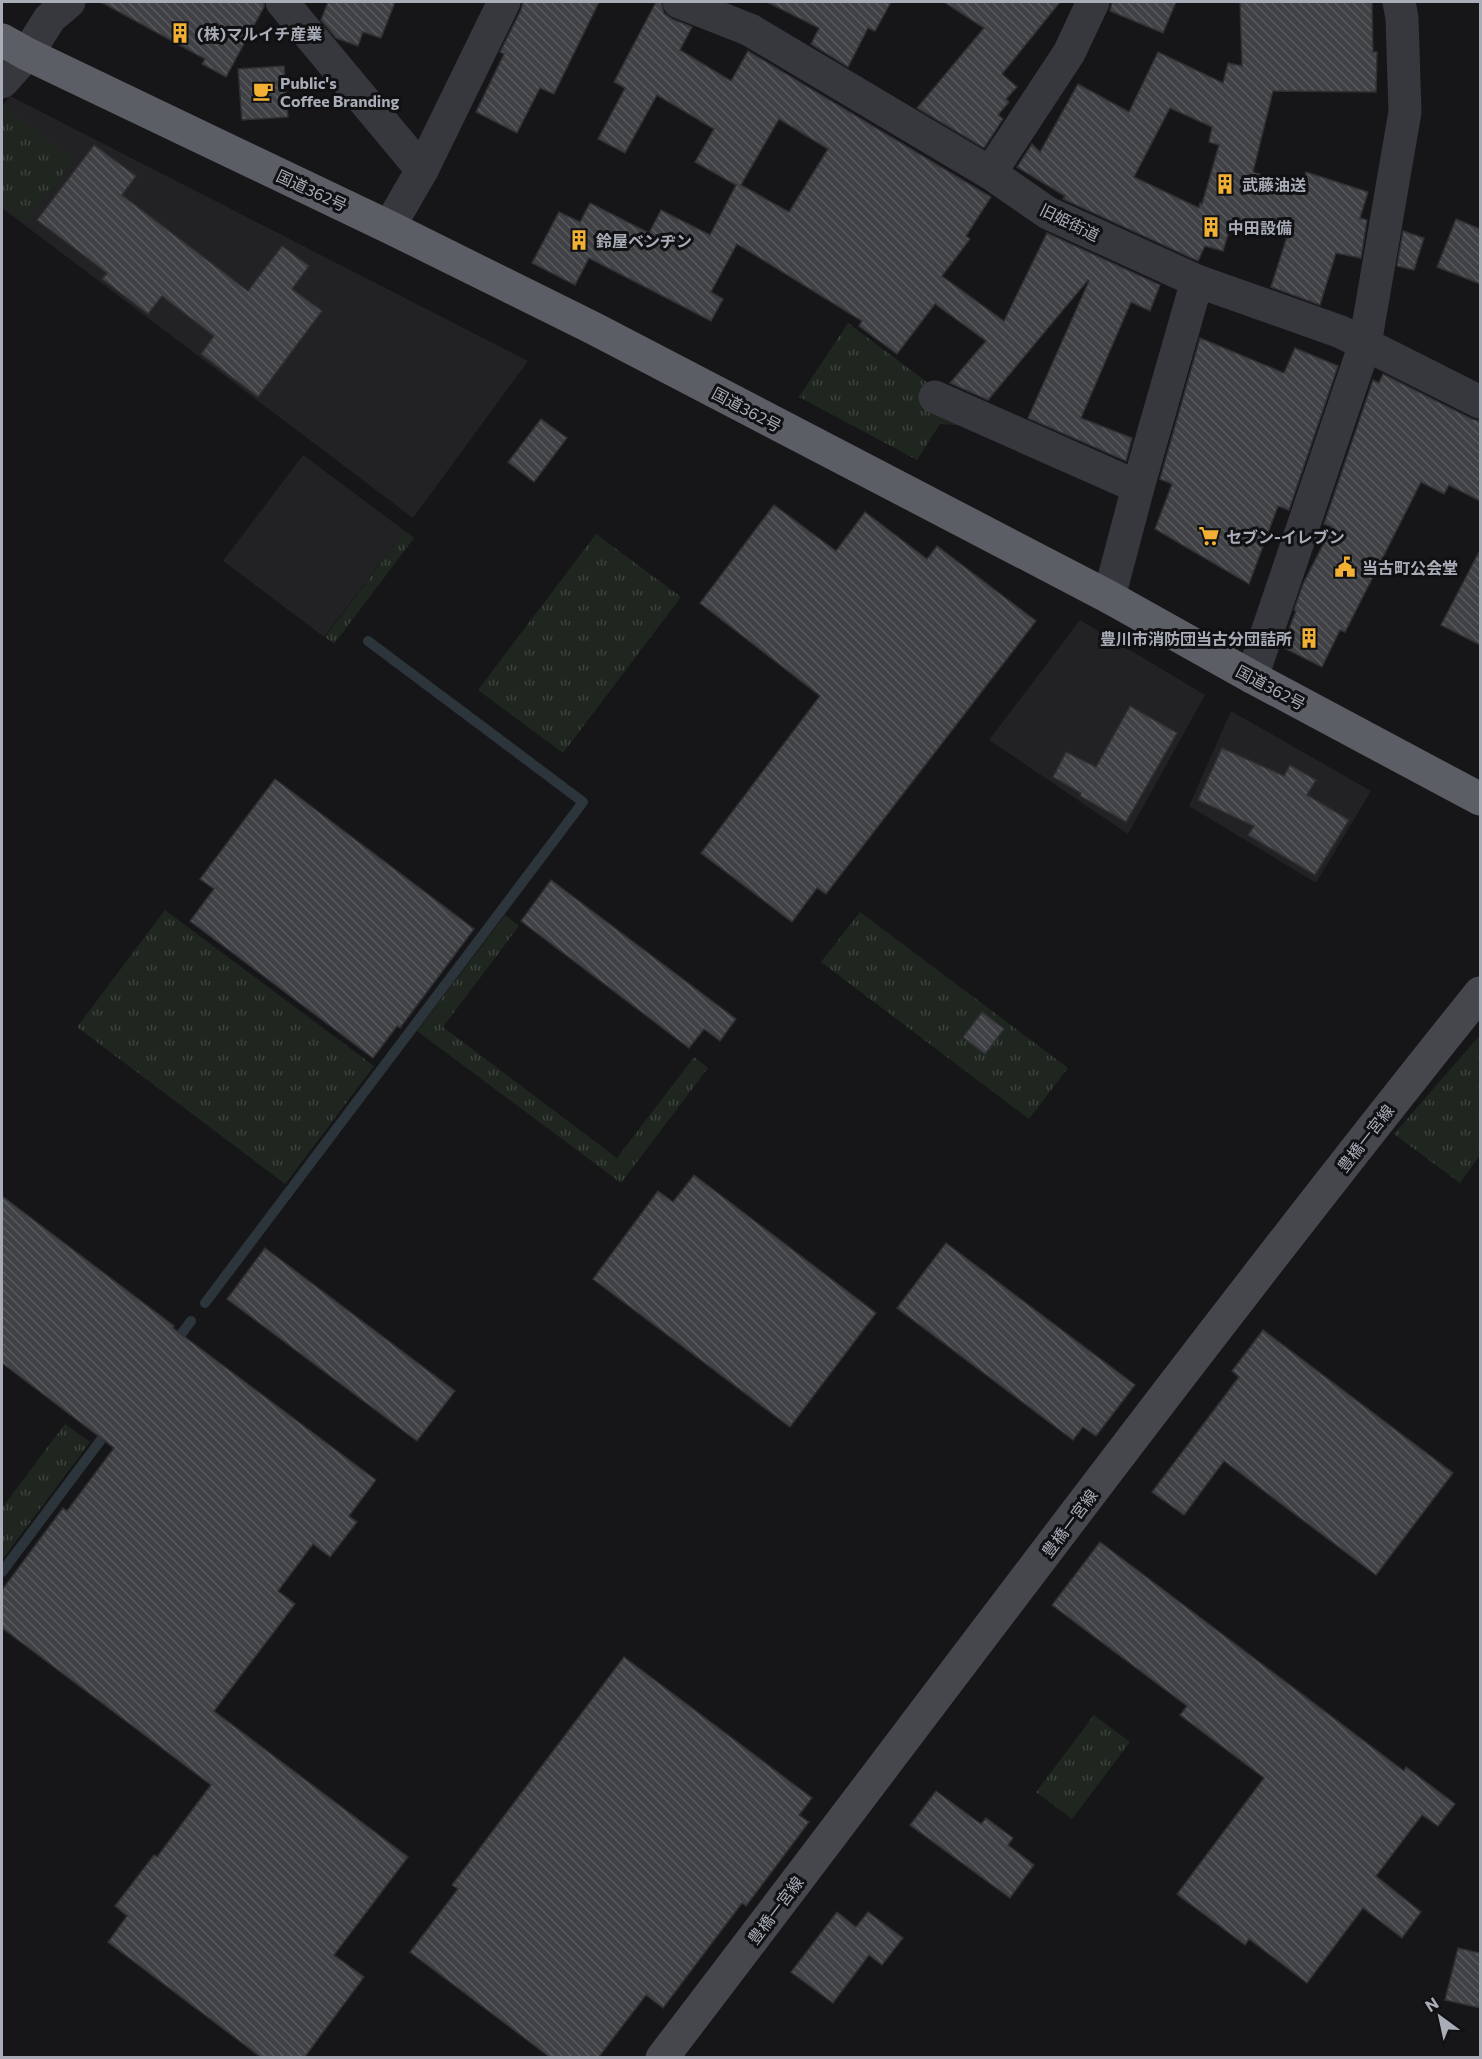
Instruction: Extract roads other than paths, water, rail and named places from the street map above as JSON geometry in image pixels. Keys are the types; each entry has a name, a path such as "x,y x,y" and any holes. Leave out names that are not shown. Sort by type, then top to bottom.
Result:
{"highway":[{"name":"国道362号","path":"14,47 593,328 1109,597 1252,677 1480,799"}],"main road":[{"name":"豊橋一宮線","path":"662,2058 1371,1129 1480,993"}],"street":[{"path":"2,82 14,47 69,2"},
{"path":"282,2 422,170"},
{"path":"389,227 422,170 504,2"},
{"name":"旧姫街道","path":"679,2 750,30 990,173 1048,213 1197,280 1341,332 1480,402"},
{"path":"990,173 1069,53 1093,2"},
{"path":"1252,677 1365,344 1405,112 1402,18 1399,2"},
{"path":"1109,597 1197,280"},
{"path":"935,397 1138,487"}],"waterway":[{"path":"205,1303 583,802 368,641"},
{"path":"173,1345 191,1321"},
{"path":"2,1572 109,1429"}],"place":[{"name":"(株)マルイチ産業","path":"180,33"},
{"name":"Public's Coffee Branding","path":"263,91"},
{"name":"武藤油送","path":"1225,184"},
{"name":"中田設備","path":"1211,227"},
{"name":"鈴屋ベンヂン","path":"579,240"},
{"name":"セブン-イレブン","path":"1209,536"},
{"name":"当古町公会堂","path":"1345,567"},
{"name":"豊川市消防団当古分団詰所","path":"1309,638"}]}
